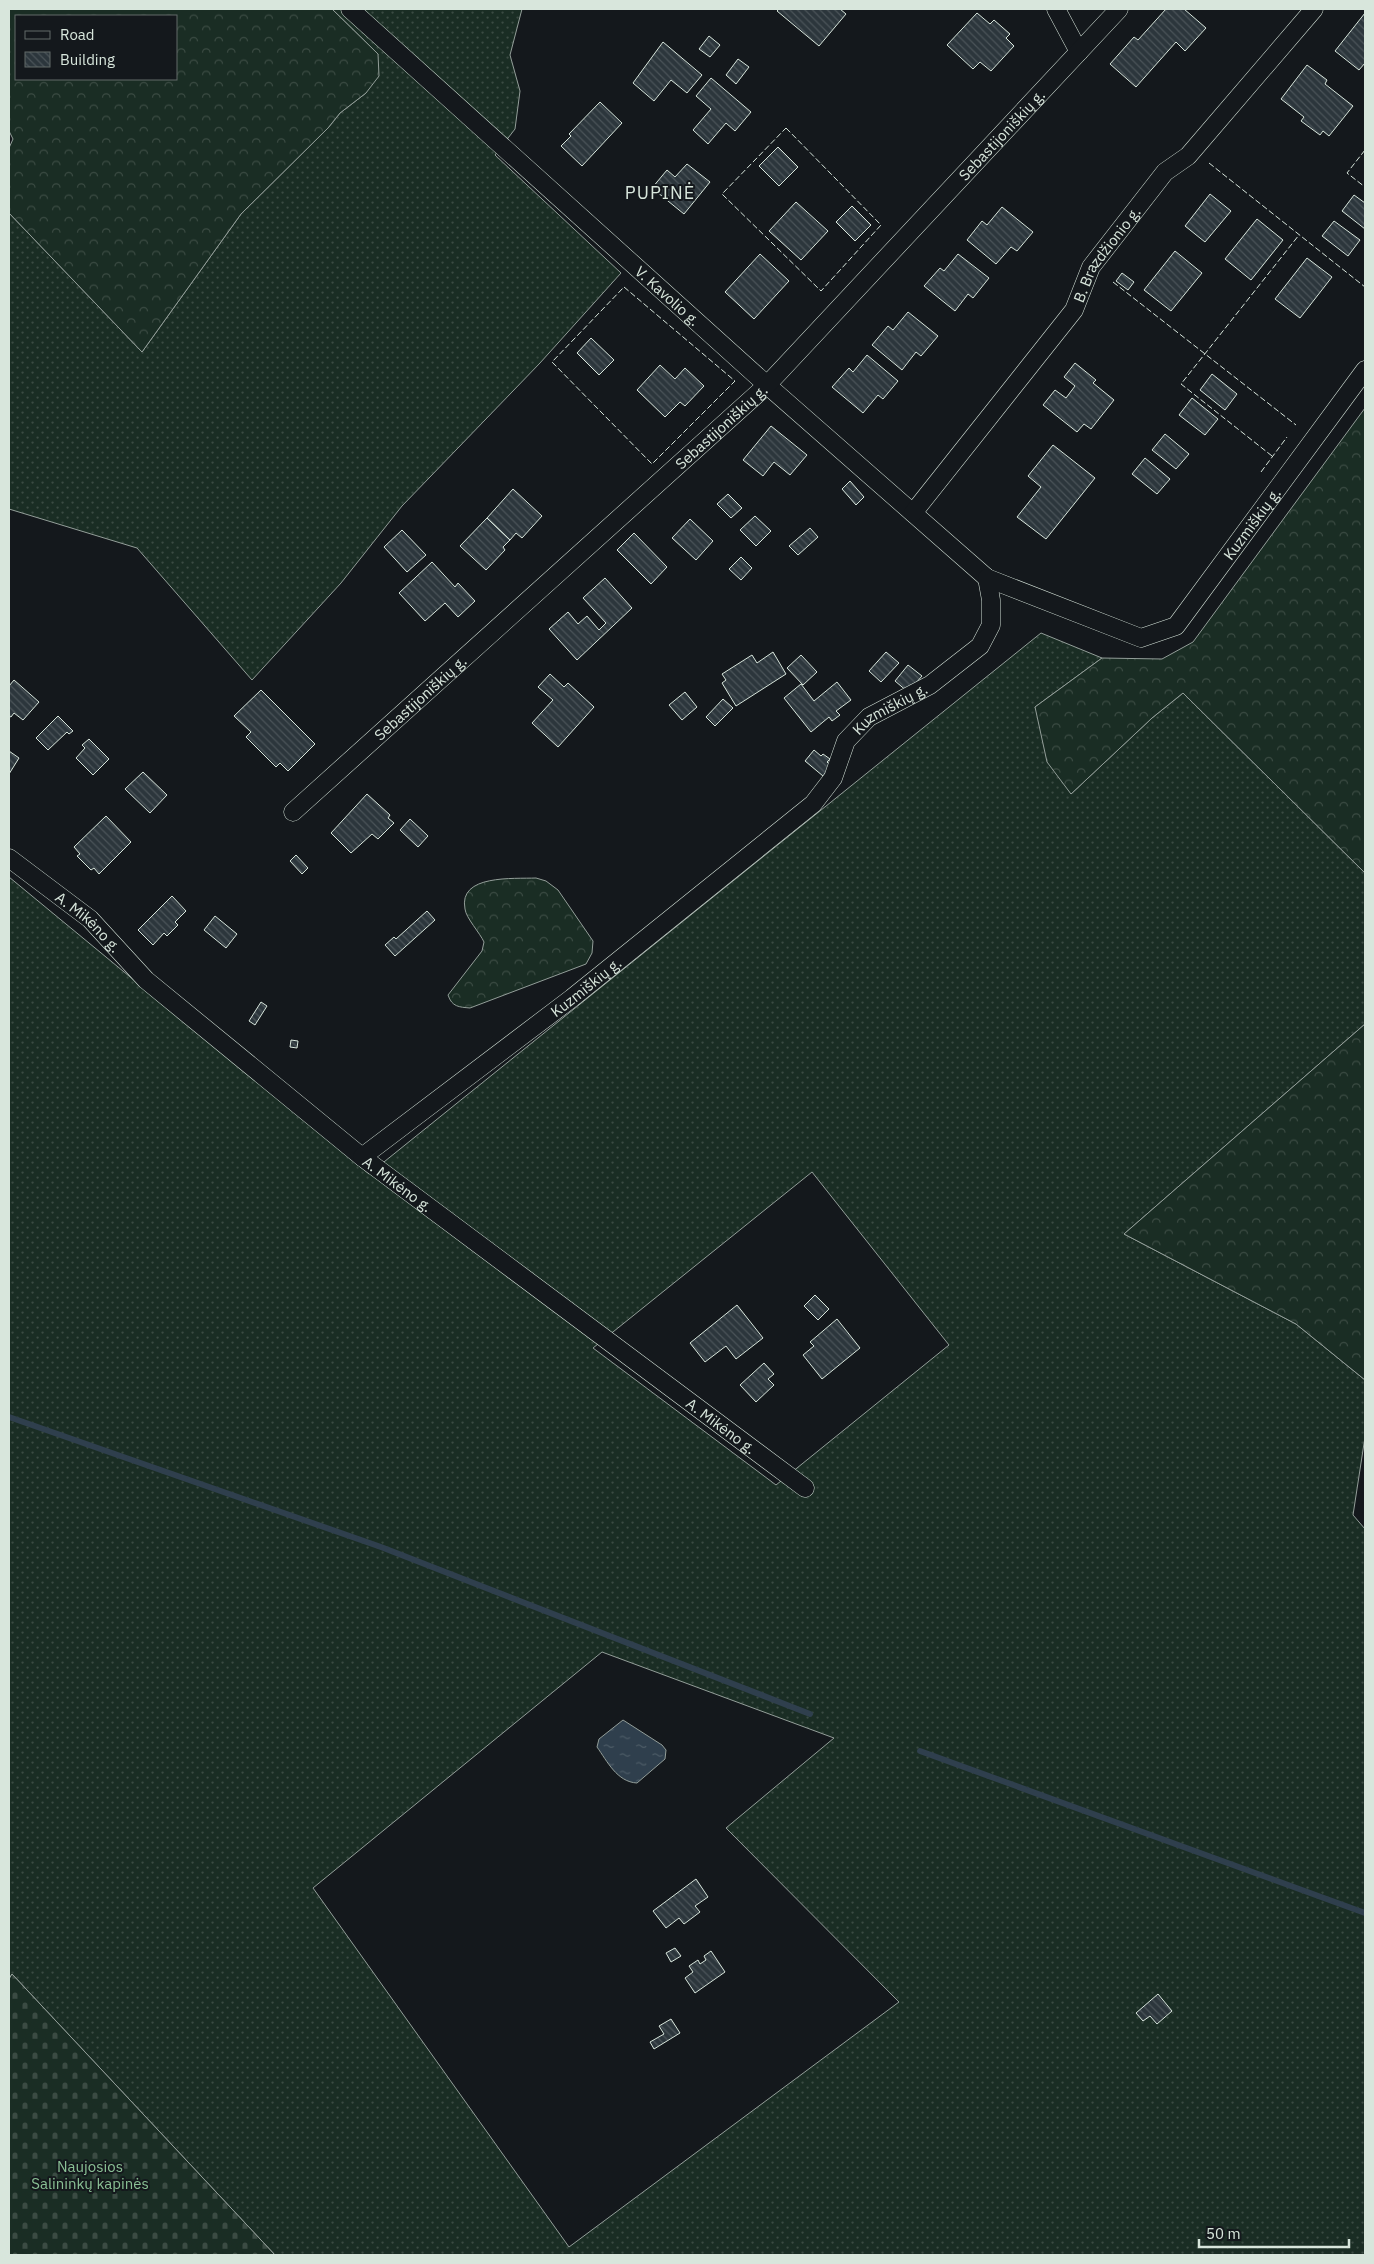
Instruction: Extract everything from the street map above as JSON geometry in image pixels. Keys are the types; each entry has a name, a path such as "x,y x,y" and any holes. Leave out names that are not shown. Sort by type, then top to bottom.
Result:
{"street":[{"name":"V. Kavolio g.","path":"350,9 767,385 987,578"},
{"path":"1056,9 1079,52"},
{"name":"Sebastijoniškių g.","path":"293,812 767,385 1119,9"},
{"name":"B. Brazdžionio g.","path":"913,513 1074,310 1090,267 1165,172 1188,156 1314,9"},
{"name":"Kuzmiškių g.","path":"987,578 1141,638 1176,626 1365,370"},
{"name":"Kuzmiškių g.","path":"362,1157 572,998 813,804 833,778 846,741 868,717 930,685 980,646 990,625 991,600 987,578"},
{"name":"A. Mikėno g.","path":"9,858 90,920 146,980 362,1157 805,1488"}],"green space":[{"path":"9,9 332,9 378,54 379,76 366,93 340,113 328,128 241,214 142,352 9,213 9,148 13,139 9,131"},
{"path":"332,9 522,9 510,55 520,91 515,129 495,155 621,273 540,363 402,506 341,583 252,680 137,548 9,509 9,213 142,352 241,214 328,128 340,113 366,93 378,54"},
{"path":"1365,408 1365,873 1183,693 1152,718 1071,794 1047,762 1035,707 1102,658 1162,659 1193,642"},
{"path":"1041,633 1102,658 1035,707 1071,794 1152,718 1183,693 1365,873 1365,1024 1124,1234 1296,1324 1365,1380 1365,1437 1353,1515 1365,1529 1365,2255 275,2255 12,1974 9,1979 9,877 369,1174","holes":["812,1172 949,1345 776,1485 593,1348","602,1652 834,1738 726,1828 899,2002 569,2247 313,1888"]},
{"path":"536,878 546,881 558,890 593,941 592,953 586,964 470,1008 459,1007 454,1004 448,995 482,951 484,942 466,913 465,898 470,890 479,884 490,881"},
{"path":"1365,1024 1365,1380 1296,1324 1124,1234"},
{"name":"Naujosios Salininkų kapinės","path":"12,1974 275,2255 9,2255 9,1979"}],"water":[{"path":"623,1720 662,1745 666,1750 665,1759 637,1783 630,1782 618,1775 597,1747 599,1739"}],"building":[{"path":"779,9 840,9 846,14 819,46 777,11"},
{"path":"1166,9 1184,9 1206,28 1185,51 1176,42 1136,87 1110,64 1134,37 1138,40"},
{"path":"977,13 990,24 994,20 1010,34 1006,38 1014,46 991,71 980,62 973,69 947,45"},
{"path":"1365,13 1365,63 1359,70 1335,51"},
{"path":"709,36 720,45 710,57 699,49"},
{"path":"663,42 702,75 687,93 671,80 654,101 633,83"},
{"path":"738,59 749,67 736,84 726,75"},
{"path":"1307,65 1327,80 1325,84 1353,106 1329,136 1323,131 1320,135 1301,121 1304,117 1281,99"},
{"path":"711,78 751,112 735,131 726,123 708,144 693,130 711,109 696,96"},
{"path":"600,102 622,123 582,166 561,146 571,136 569,134"},
{"path":"778,147 798,167 779,186 759,166"},
{"path":"687,164 710,182 684,214 652,188 667,170 675,177"},
{"path":"1210,194 1231,211 1205,242 1185,226"},
{"path":"1354,195 1365,203 1365,229 1342,211"},
{"path":"796,202 828,231 801,260 769,231"},
{"path":"852,206 871,225 855,241 836,222"},
{"path":"1002,207 1033,232 1017,251 1011,247 996,264 967,240 982,221 987,225"},
{"path":"1257,219 1283,240 1251,280 1225,259"},
{"path":"1334,221 1360,240 1348,256 1322,236"},
{"path":"1175,251 1202,273 1171,311 1144,290"},
{"path":"760,254 789,281 754,319 725,292"},
{"path":"958,254 989,278 973,298 968,294 955,311 924,286 940,268 944,271"},
{"path":"1307,258 1332,277 1300,318 1275,299"},
{"path":"1122,273 1134,282 1128,290 1116,281"},
{"path":"908,312 938,336 921,356 916,352 902,370 872,345 888,326 893,330"},
{"path":"591,338 614,360 599,375 577,353"},
{"path":"867,355 898,381 883,399 878,395 863,413 832,387 849,368 853,372"},
{"path":"1075,363 1096,380 1093,383 1114,400 1091,429 1084,424 1077,432 1043,405 1055,390 1066,398 1075,386 1064,377"},
{"path":"660,365 675,379 685,368 704,386 685,406 680,402 665,417 637,390"},
{"path":"1212,374 1237,394 1225,410 1200,390"},
{"path":"1192,398 1218,419 1205,435 1179,415"},
{"path":"771,426 807,455 790,475 774,462 763,476 743,460"},
{"path":"1165,434 1189,454 1176,469 1152,450"},
{"path":"1053,445 1095,478 1046,539 1017,517 1041,487 1028,476"},
{"path":"1145,458 1170,479 1157,494 1132,474"},
{"path":"850,481 864,497 856,505 842,489"},
{"path":"513,489 542,516 522,538 516,533 510,540 487,518"},
{"path":"728,494 742,508 731,518 717,504"},
{"path":"755,516 771,531 756,546 740,530"},
{"path":"487,518 510,540 503,547 505,550 486,570 460,546"},
{"path":"690,519 713,541 696,560 672,538"},
{"path":"810,528 818,537 798,555 789,546"},
{"path":"402,530 426,555 407,572 384,547"},
{"path":"634,533 667,567 651,584 617,550"},
{"path":"741,557 752,568 741,580 729,569"},
{"path":"432,562 455,587 458,583 475,601 458,617 445,603 425,621 399,593"},
{"path":"605,578 632,608 577,660 549,629 568,612 578,624 587,616 599,630 606,623 583,598"},
{"path":"773,652 786,674 736,706 722,683 726,680 722,674 752,655 757,663"},
{"path":"886,652 899,663 881,682 869,671"},
{"path":"801,655 817,672 803,685 787,668"},
{"path":"908,665 922,676 908,692 895,681"},
{"path":"550,674 564,687 568,683 594,707 558,747 532,723 553,700 538,687"},
{"path":"14,680 39,702 23,720 14,713 11,717 9,716 9,686"},
{"path":"837,682 851,700 836,711 840,715 832,721 829,717 811,732 784,698 801,684 814,701"},
{"path":"261,690 315,744 288,771 280,763 276,767 246,737 251,732 234,716"},
{"path":"685,692 697,707 682,720 669,705"},
{"path":"723,699 733,708 715,726 706,717"},
{"path":"58,716 73,731 69,734 67,732 48,750 36,738"},
{"path":"89,739 109,759 93,775 76,758 85,748 82,745"},
{"path":"814,750 821,756 823,754 830,759 827,762 831,766 823,776 805,761"},
{"path":"9,751 19,758 9,774"},
{"path":"143,772 167,795 150,813 125,789"},
{"path":"367,794 390,815 388,818 394,823 378,839 372,834 351,853 331,833"},
{"path":"106,816 131,842 99,874 94,868 91,870 77,856 80,854 74,847"},
{"path":"410,819 428,836 418,847 400,830"},
{"path":"296,855 308,868 302,874 290,861"},
{"path":"172,896 186,911 175,922 178,925 167,936 164,933 153,945 138,930"},
{"path":"427,911 435,920 395,956 385,945 394,937 396,939"},
{"path":"215,916 237,934 226,948 204,930"},
{"path":"261,1002 267,1006 255,1025 249,1021"},
{"path":"291,1040 298,1041 297,1048 290,1047"},
{"path":"815,1295 829,1309 818,1320 804,1306"},
{"path":"737,1305 763,1338 736,1359 726,1346 705,1362 690,1343"},
{"path":"837,1319 860,1348 822,1379 803,1355 814,1346 810,1342"},
{"path":"764,1363 774,1374 768,1379 774,1385 756,1402 740,1385"},
{"path":"696,1879 708,1897 695,1906 700,1912 684,1924 679,1918 666,1928 653,1911"},
{"path":"675,1948 681,1956 671,1962 666,1953"},
{"path":"711,1951 725,1972 695,1993 685,1978 693,1972 689,1966 698,1960 700,1964 706,1960 704,1956"},
{"path":"1158,1994 1172,2011 1157,2024 1150,2016 1143,2021 1136,2013"},
{"path":"671,2019 680,2033 654,2049 650,2042 664,2034 659,2026"}],"waterway":[{"path":"9,1417 381,1547 810,1714"},
{"path":"920,1751 1365,1913"}],"fence":[{"path":"786,128 881,225 821,291 722,194 786,128"},
{"path":"1365,150 1347,173 1365,187"},
{"path":"1209,163 1365,287"},
{"path":"1272,456 1181,384 1299,235"},
{"path":"1113,282 1296,425"},
{"path":"624,287 735,381 652,464 552,362 624,287"},
{"path":"1261,472 1287,437"}],"district":[{"name":"PUPINĖ","path":"660,192"}]}
